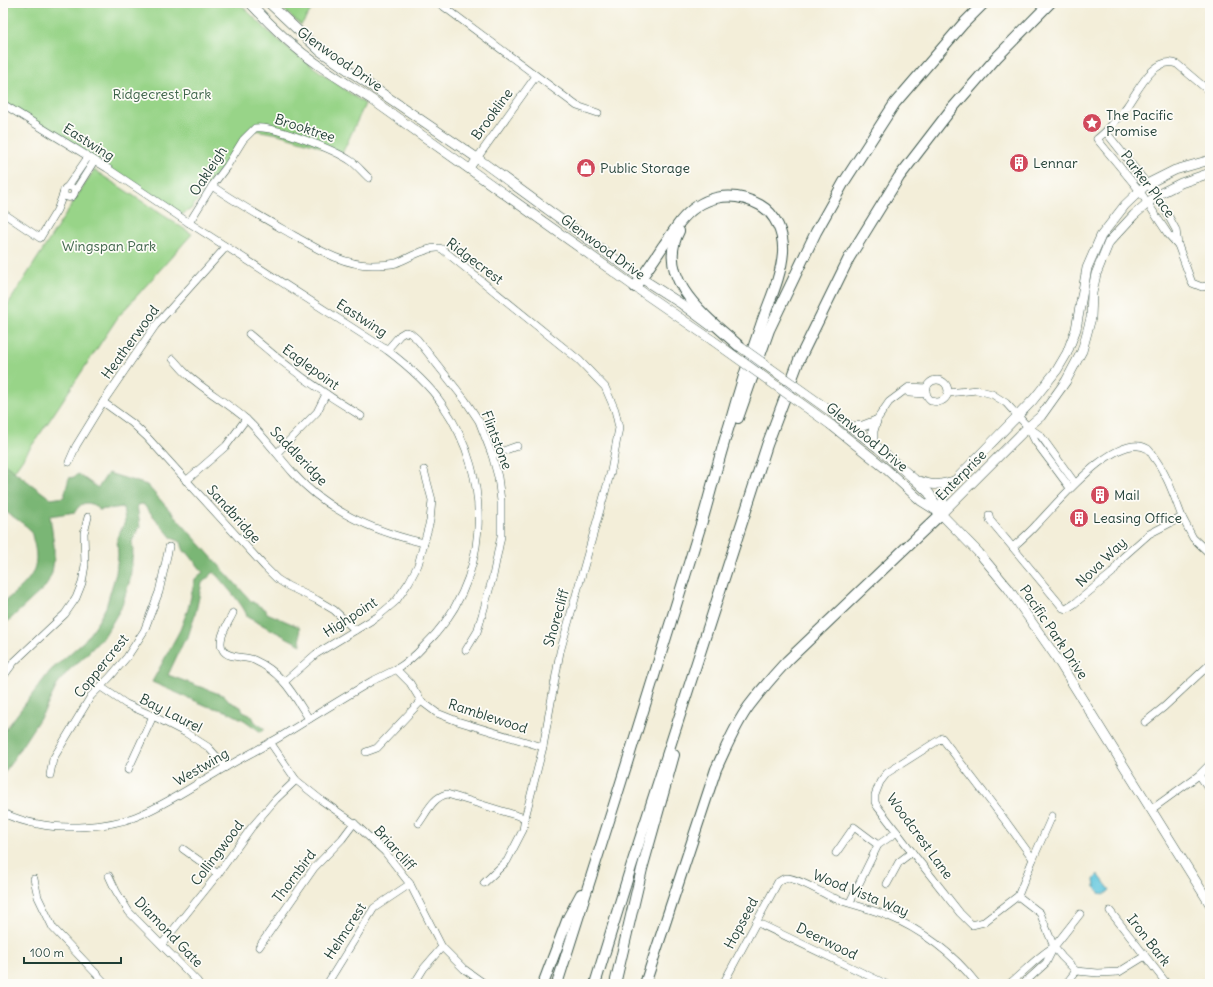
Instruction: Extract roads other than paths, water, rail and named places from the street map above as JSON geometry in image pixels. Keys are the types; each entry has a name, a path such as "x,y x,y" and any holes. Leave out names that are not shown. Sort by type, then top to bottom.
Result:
{"highway":[{"path":"703,517 769,330 816,232 844,182 895,103 963,24 984,3"},
{"path":"595,984 714,607 767,445 799,360 849,258 899,177 949,112 997,57 1050,3"},
{"path":"557,984 703,517 760,326 775,289 781,268 783,250 782,237 775,219 765,208 754,202 738,197 725,196 712,198 692,211 681,221 635,287"},
{"path":"692,211 678,233 674,243 672,254 673,266 677,280 688,296 716,328 740,346"},
{"path":"646,984 716,769 731,736 749,707 772,677 787,661 941,514"},
{"path":"615,984 642,869 714,607"},
{"path":"543,984 568,918 592,876"}],"main road":[{"name":"Glenwood Drive","path":"250,3 288,41 312,60 371,98 831,425 886,469 921,502 941,514"},
{"name":"Glenwood Drive","path":"269,3 304,38 320,51 477,158 641,278 716,328"},
{"name":"Enterprise","path":"941,514 944,492 1018,416 1058,370 1067,353 1076,329 1087,268 1101,236 1125,205 1147,184 1175,170 1210,160"},
{"name":"Enterprise","path":"941,514 1042,416 1066,381 1082,351 1091,318 1092,293 1096,274 1109,242 1134,215 1157,195 1181,183 1210,173"},
{"name":"Glenwood Drive","path":"740,346 833,413"},
{"name":"Pacific Park Drive","path":"833,413 914,478 929,493 941,514 979,553 1008,588 1056,657 1152,808 1210,904"},
{"path":"851,427 863,426 876,421"},
{"path":"873,444 873,431 876,421"},
{"path":"914,478 930,485 938,485 954,481"}],"street":[{"path":"439,3 577,106 598,113"},
{"path":"1106,132 1127,106 1138,87 1150,73 1165,62 1178,64 1210,92"},
{"name":"Brookline","path":"470,168 536,76"},
{"name":"Eastwing","path":"3,104 32,121 387,350 420,377 442,404 455,425 471,464 476,486 479,526 477,546 470,575 458,602 436,634 412,658 396,669"},
{"name":"Brooktree","path":"250,133 255,128 260,127 326,147 352,162 369,178"},
{"name":"Parker Place","path":"1178,245 1168,234 1139,190 1097,139 1106,132 1157,195 1176,230 1178,245 1192,283 1202,287 1210,285"},
{"name":"Oakleigh","path":"189,223 212,186 250,133"},
{"path":"3,213 40,238 59,206 66,189 91,159"},
{"path":"59,206 74,194 91,159"},
{"name":"Ridgecrest","path":"212,186 248,210 326,253 348,263 371,266 388,264 404,260 435,248 442,249 579,360"},
{"path":"66,189 72,187 75,191"},
{"path":"66,189 66,196 70,197"},
{"name":"Heatherwood","path":"69,462 76,446 103,402 155,326 226,247"},
{"name":"Flintstone","path":"387,350 400,335 405,332 410,333 417,339 465,400 479,421 492,455 498,477 501,536 493,576 481,619 477,632 466,650"},
{"name":"Eaglepoint","path":"249,334 271,354 326,394 361,416"},
{"name":"Saddleridge","path":"173,359 188,375 246,419 295,475 319,496 351,517 377,530 424,543"},
{"name":"Shorecliff","path":"484,883 508,861 523,830 543,748 560,652 611,471 619,428 615,410 605,387 579,360"},
{"path":"876,421 890,402 906,390 909,393 926,391 935,380 946,384 948,393 946,399 937,403 931,401 926,391"},
{"path":"948,393 977,390 992,394 1006,403 1028,428 1041,436 1073,485"},
{"path":"277,453 317,412 326,394"},
{"name":"Sandbridge","path":"103,402 132,423 277,579 334,610 355,630"},
{"path":"186,481 226,446 246,419"},
{"path":"492,455 517,446"},
{"path":"1013,547 1036,526 1073,485 1097,464 1115,452 1132,446 1140,446 1148,450 1160,464 1182,516 1194,538 1210,554"},
{"name":"Highpoint","path":"284,682 316,654 377,617 396,601 409,582 418,565 430,521 432,500 424,470"},
{"name":"Nova Way","path":"989,515 990,520 1066,609 1112,573 1123,557 1149,534 1182,516"},
{"path":"3,676 14,662 65,614 76,598 82,583 85,565 84,533 88,517"},
{"name":"Coppercrest","path":"50,775 53,759 91,696 101,687 127,657 144,632 159,592 169,547"},
{"path":"233,613 222,638 221,646 223,650 230,655 251,658 264,665 284,682 294,694 309,719"},
{"path":"1145,722 1164,707 1210,664"},
{"name":"Ramblewood","path":"396,669 410,683 421,701 437,713 457,722 543,748"},
{"name":"Westwing","path":"3,813 14,818 39,825 69,827 101,825 134,817 168,801 374,680 396,669"},
{"name":"Bay Laurel","path":"101,687 126,704 186,733 208,747 226,767"},
{"path":"366,752 377,748 421,701"},
{"path":"128,770 153,716"},
{"name":"Woodcrest Lane","path":"1018,896 984,922 972,925 960,913 896,832 875,802 875,795 880,782 887,773 942,738 1033,859"},
{"name":"Briarcliff","path":"270,742 296,780 354,824 385,852 410,884 442,947 464,969 485,984"},
{"path":"1152,808 1199,775 1210,764"},
{"path":"1199,775 1210,790"},
{"name":"Collingwood","path":"162,944 218,874 251,828 276,799 296,780"},
{"path":"419,823 435,800 440,796 447,794 525,818"},
{"path":"1052,816 1018,896 1040,913 1054,946 1062,957 1076,971 1098,973 1119,972 1145,956"},
{"name":"Thornbird","path":"259,947 314,868 354,824"},
{"path":"836,853 854,827 878,845"},
{"path":"850,902 878,845 896,832"},
{"path":"183,848 218,874"},
{"path":"887,884 899,862 912,852"},
{"name":"Diamond Gate","path":"109,876 116,891 130,912 199,984"},
{"name":"Wood Vista Way","path":"786,878 797,880 833,898 850,902 887,915 914,929 954,959 977,984"},
{"name":"Hopseed","path":"723,984 778,882 786,878"},
{"path":"34,879 38,898 53,928 106,984"},
{"name":"Helmcrest","path":"327,984 374,908 410,884"},
{"name":"Iron Bark","path":"1110,911 1167,984"},
{"path":"1023,984 1046,963 1054,946 1080,914"},
{"name":"Deerwood","path":"756,922 886,984"},
{"path":"1009,984 1040,956 1054,946"},
{"path":"414,984 424,968 442,947"},
{"path":"1066,984 1076,971"}],"water":[{"path":"1098,874 1110,890 1104,895 1099,893 1095,887 1094,880"}],"place":[{"name":"The Pacific Promise","path":"1092,123"},
{"name":"Lennar","path":"1019,163"},
{"name":"Public Storage","path":"586,168"},
{"name":"Mail","path":"1100,495"},
{"name":"Leasing Office","path":"1079,518"}],"park label":[{"name":"Ridgecrest Park","path":"162,94"},
{"name":"Wingspan Park","path":"109,246"}]}
